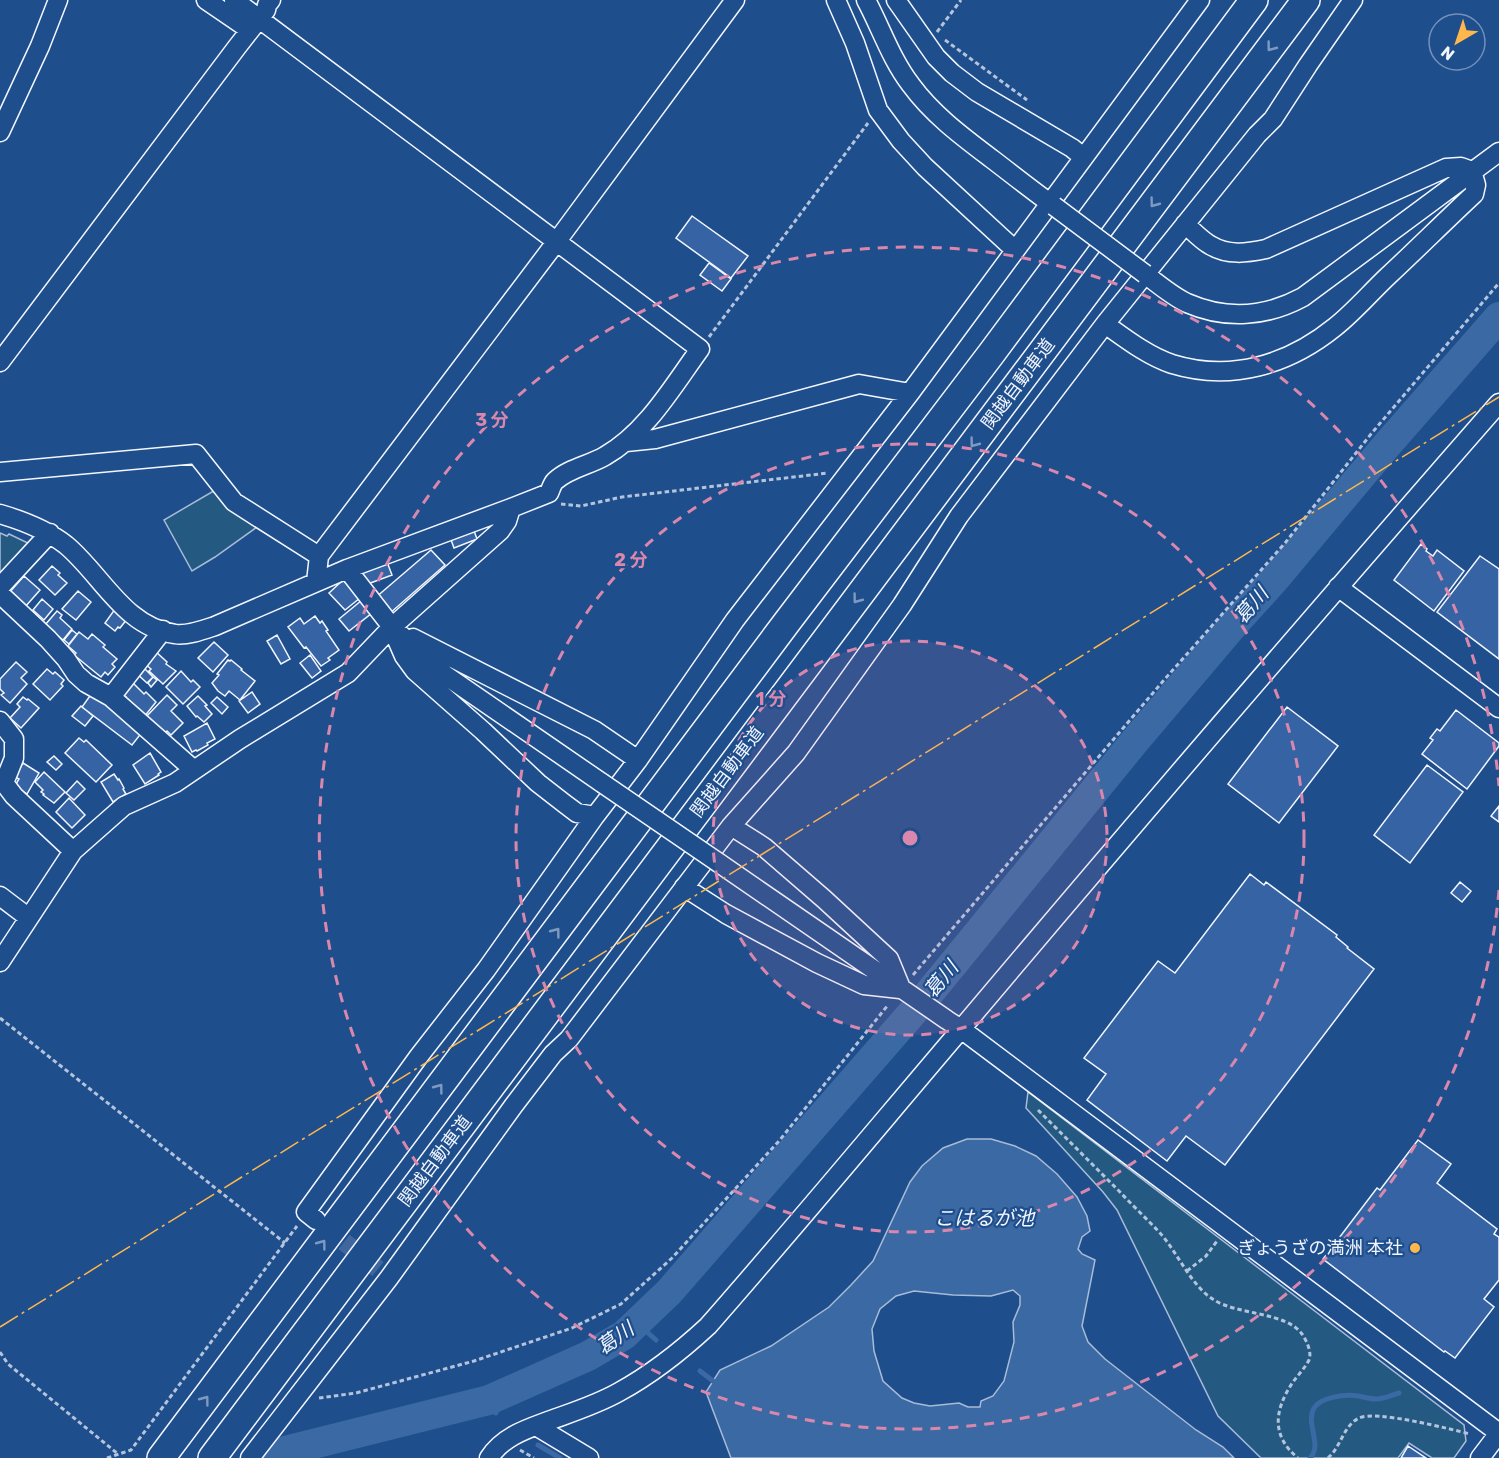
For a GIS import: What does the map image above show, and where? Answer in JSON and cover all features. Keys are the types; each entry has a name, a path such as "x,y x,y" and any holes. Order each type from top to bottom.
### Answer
{"highway":[{"name":"関越自動車道","path":"212,1458 1306,0"},
{"path":"165,1453 1253,2"}],"street":[{"path":"0,132 40,46 58,0"},
{"path":"206,0 262,11"},
{"path":"0,514 50,533 68,547 131,614 148,626 176,634 196,632 347,569 549,493 554,481 604,456 641,429 700,349 557,241 262,11 234,0"},
{"path":"316,582 319,556 557,241 735,0"},
{"path":"836,0 855,44 878,110 901,141 926,167 1015,250"},
{"path":"866,0 899,68 910,85 964,138 1185,302 1218,313 1248,315 1289,305 1303,297 1499,152"},
{"path":"896,0 931,39 936,57 952,73 977,92 1072,148 1083,157"},
{"path":"311,1216 419,1056 486,970 735,621 1052,204 1083,157 1200,0"},
{"path":"250,1458 300,1394 384,1273 553,1054 569,1039 731,826 796,753 902,605 959,516 1105,324 1257,135 1273,119 1353,0"},
{"path":"0,362 262,11"},
{"path":"1185,224 1211,246 1231,252 1245,253 1266,249 1446,168 1461,167 1472,171"},
{"path":"1105,324 1144,351 1170,363 1189,368 1230,372 1268,365 1299,352 1335,327 1474,194 1476,185 1472,171"},
{"path":"626,442 655,439 859,384 910,393"},
{"path":"489,1458 493,1451 515,1434 617,1393 651,1373 683,1349 708,1326 866,1142 954,1025 1499,404"},
{"path":"0,472 195,454 234,502 319,556"},
{"path":"0,962 73,851 124,806 176,783 240,739 348,673 392,627 500,531 507,521 511,508"},
{"path":"0,587 50,533"},
{"path":"347,569 392,627 445,675 954,1025 1499,1433 1483,1453"},
{"path":"1338,586 1499,708"},
{"path":"0,594 48,639 86,684 111,697 194,770"},
{"path":"392,627 594,730 638,760"},
{"path":"392,627 404,656 415,671 538,783 577,813 595,816"},
{"path":"111,697 163,630"},
{"path":"0,721 14,739 14,758 4,783 14,796 73,851"},
{"path":"731,826 764,847 889,959 903,990"},
{"path":"684,887 726,914 854,981 864,985 903,990"},
{"path":"0,896 29,918"},
{"path":"536,1426 590,1458"}],"path":[{"path":"961,0 931,39 1028,101"},
{"path":"700,349 878,110"},
{"path":"300,1394 312,1399 356,1393 474,1361 572,1328 621,1304 672,1258 779,1141 1156,688 1285,543 1379,424 1499,283"},
{"path":"549,493 562,505 581,506 622,496 850,471"},
{"path":"0,1018 285,1243"},
{"path":"1049,1095 1038,1110 1162,1234 1203,1292 1227,1306 1277,1319 1296,1328 1303,1335 1309,1347 1310,1359 1285,1395 1277,1426 1283,1443 1298,1458"},
{"path":"107,1458 131,1450 285,1243 311,1216"},
{"path":"1187,1271 1206,1256"},
{"path":"0,1352 8,1364 118,1454"},
{"path":"1328,1458 1334,1453 1350,1425 1360,1417 1404,1420 1469,1433 1472,1434 1483,1453"}],"shaded area":[{"path":"217,489 257,527 192,571 164,520"},
{"path":"0,533 7,536 9,534 32,545 0,579"},
{"path":"1028,1092 1464,1425 1466,1441 1454,1458 1432,1458 1409,1443 1398,1458 1261,1458 1218,1416 1117,1210 1026,1108"}],"water":[{"name":"こはるが池","path":"967,1139 991,1139 1015,1146 1036,1156 1057,1174 1077,1197 1087,1216 1090,1231 1082,1237 1078,1249 1082,1254 1095,1260 1082,1326 1088,1342 1105,1359 1196,1430 1223,1447 1234,1458 731,1458 706,1392 720,1370 771,1346 829,1307 873,1261 910,1182 922,1166 943,1148","holes":["1013,1290 1020,1296 1020,1305 1013,1322 1014,1342 1004,1381 993,1396 981,1401 980,1407 968,1407 959,1403 930,1406 914,1403 902,1398 883,1381 874,1351 872,1329 880,1309 896,1296 914,1291 991,1296"]}],"building":[{"path":"692,216 748,256 731,278 676,238"},
{"path":"709,263 731,279 722,291 700,275"},
{"path":"473,528 477,539 454,548 450,537"},
{"path":"1421,544 1433,556 1437,550 1464,571 1434,611 1394,580"},
{"path":"431,550 445,565 389,614 375,598"},
{"path":"1480,556 1499,569 1499,659 1437,612"},
{"path":"387,562 392,575 365,585 360,572"},
{"path":"52,566 67,583 55,595 39,580"},
{"path":"24,576 40,590 25,607 8,594"},
{"path":"343,580 360,598 345,610 329,593"},
{"path":"78,591 91,602 76,620 62,609"},
{"path":"42,599 53,609 44,620 33,610"},
{"path":"362,600 372,613 349,631 339,619"},
{"path":"115,609 127,619 115,631 105,623"},
{"path":"57,611 62,615 60,618 72,629 63,640 45,625"},
{"path":"315,616 320,623 322,621 339,650 321,666 288,627 300,618 304,624"},
{"path":"72,630 77,634 69,644 64,640"},
{"path":"79,632 88,639 92,634 117,659 112,664 115,667 108,675 105,672 101,677 74,655 76,653 68,646"},
{"path":"277,635 290,659 281,664 267,641"},
{"path":"214,642 228,655 213,672 198,658"},
{"path":"155,651 167,662 166,664 176,671 163,684 145,664"},
{"path":"310,655 321,671 312,678 300,663"},
{"path":"228,660 231,660 255,681 240,700 229,691 225,696 212,683"},
{"path":"16,662 27,672 21,678 27,684 10,703 1,695 4,693 0,689 0,679"},
{"path":"142,666 153,677 147,683 135,672"},
{"path":"47,669 53,674 55,672 64,680 61,684 63,686 50,700 33,684"},
{"path":"181,671 191,682 193,680 200,687 183,704 166,687"},
{"path":"153,677 157,680 151,687 148,683"},
{"path":"132,682 156,702 144,717 123,694"},
{"path":"252,692 260,704 248,713 239,701"},
{"path":"92,693 143,731 132,745 82,707"},
{"path":"167,695 177,705 171,711 183,723 171,735 145,718"},
{"path":"198,696 212,714 204,722 196,717 187,706"},
{"path":"23,697 39,708 21,728 10,718 20,707 17,704"},
{"path":"217,697 228,707 222,714 211,703"},
{"path":"81,706 93,716 85,726 72,716"},
{"path":"1287,707 1338,746 1279,823 1228,784"},
{"path":"1456,710 1499,743 1467,789 1422,754 1433,740 1430,738 1437,729 1440,731"},
{"path":"207,723 215,739 192,752 184,736"},
{"path":"79,738 84,742 86,740 112,765 96,782 65,753"},
{"path":"150,753 161,772 145,784 133,765"},
{"path":"54,756 62,764 56,770 47,762"},
{"path":"23,763 39,773 27,794 14,787 19,779 15,777"},
{"path":"1427,765 1463,792 1410,863 1374,835"},
{"path":"44,772 65,792 54,803 43,795 41,792 43,790 35,782"},
{"path":"114,774 126,794 113,802 101,782"},
{"path":"77,781 85,789 74,800 66,793"},
{"path":"69,798 85,815 72,828 56,812"},
{"path":"1499,806 1499,822 1491,816"},
{"path":"1250,874 1264,885 1266,882 1337,935 1336,937 1347,948 1374,969 1225,1165 1186,1136 1167,1161 1087,1100 1106,1074 1084,1058 1158,961 1175,973"},
{"path":"1460,882 1471,891 1462,902 1451,893"},
{"name":"ぎょうざの満洲 本社","path":"1418,1140 1451,1164 1437,1183 1497,1229 1494,1234 1499,1237 1499,1280 1484,1299 1494,1307 1455,1358 1444,1352 1323,1259 1377,1188 1380,1190"},
{"path":"1408,1446 1426,1458 1401,1458"}],"waterway":[{"name":"葛川","path":"257,1458 489,1400 588,1356 624,1335 669,1292 926,997 1134,742 1499,317"},
{"path":"637,1323 656,1340"},
{"path":"700,1371 713,1381"},
{"path":"1310,1458 1315,1447 1311,1420 1317,1404 1340,1396 1353,1395 1376,1399 1399,1393"},
{"path":"489,1400 496,1413"},
{"path":"538,1445 560,1458"}],"tunnel":[{"path":"323,1225 378,1269"}],"power":[{"path":"0,1327 1499,397"}],"place":[{"name":"ぎょうざの満洲 本社","path":"1415,1248"}]}
